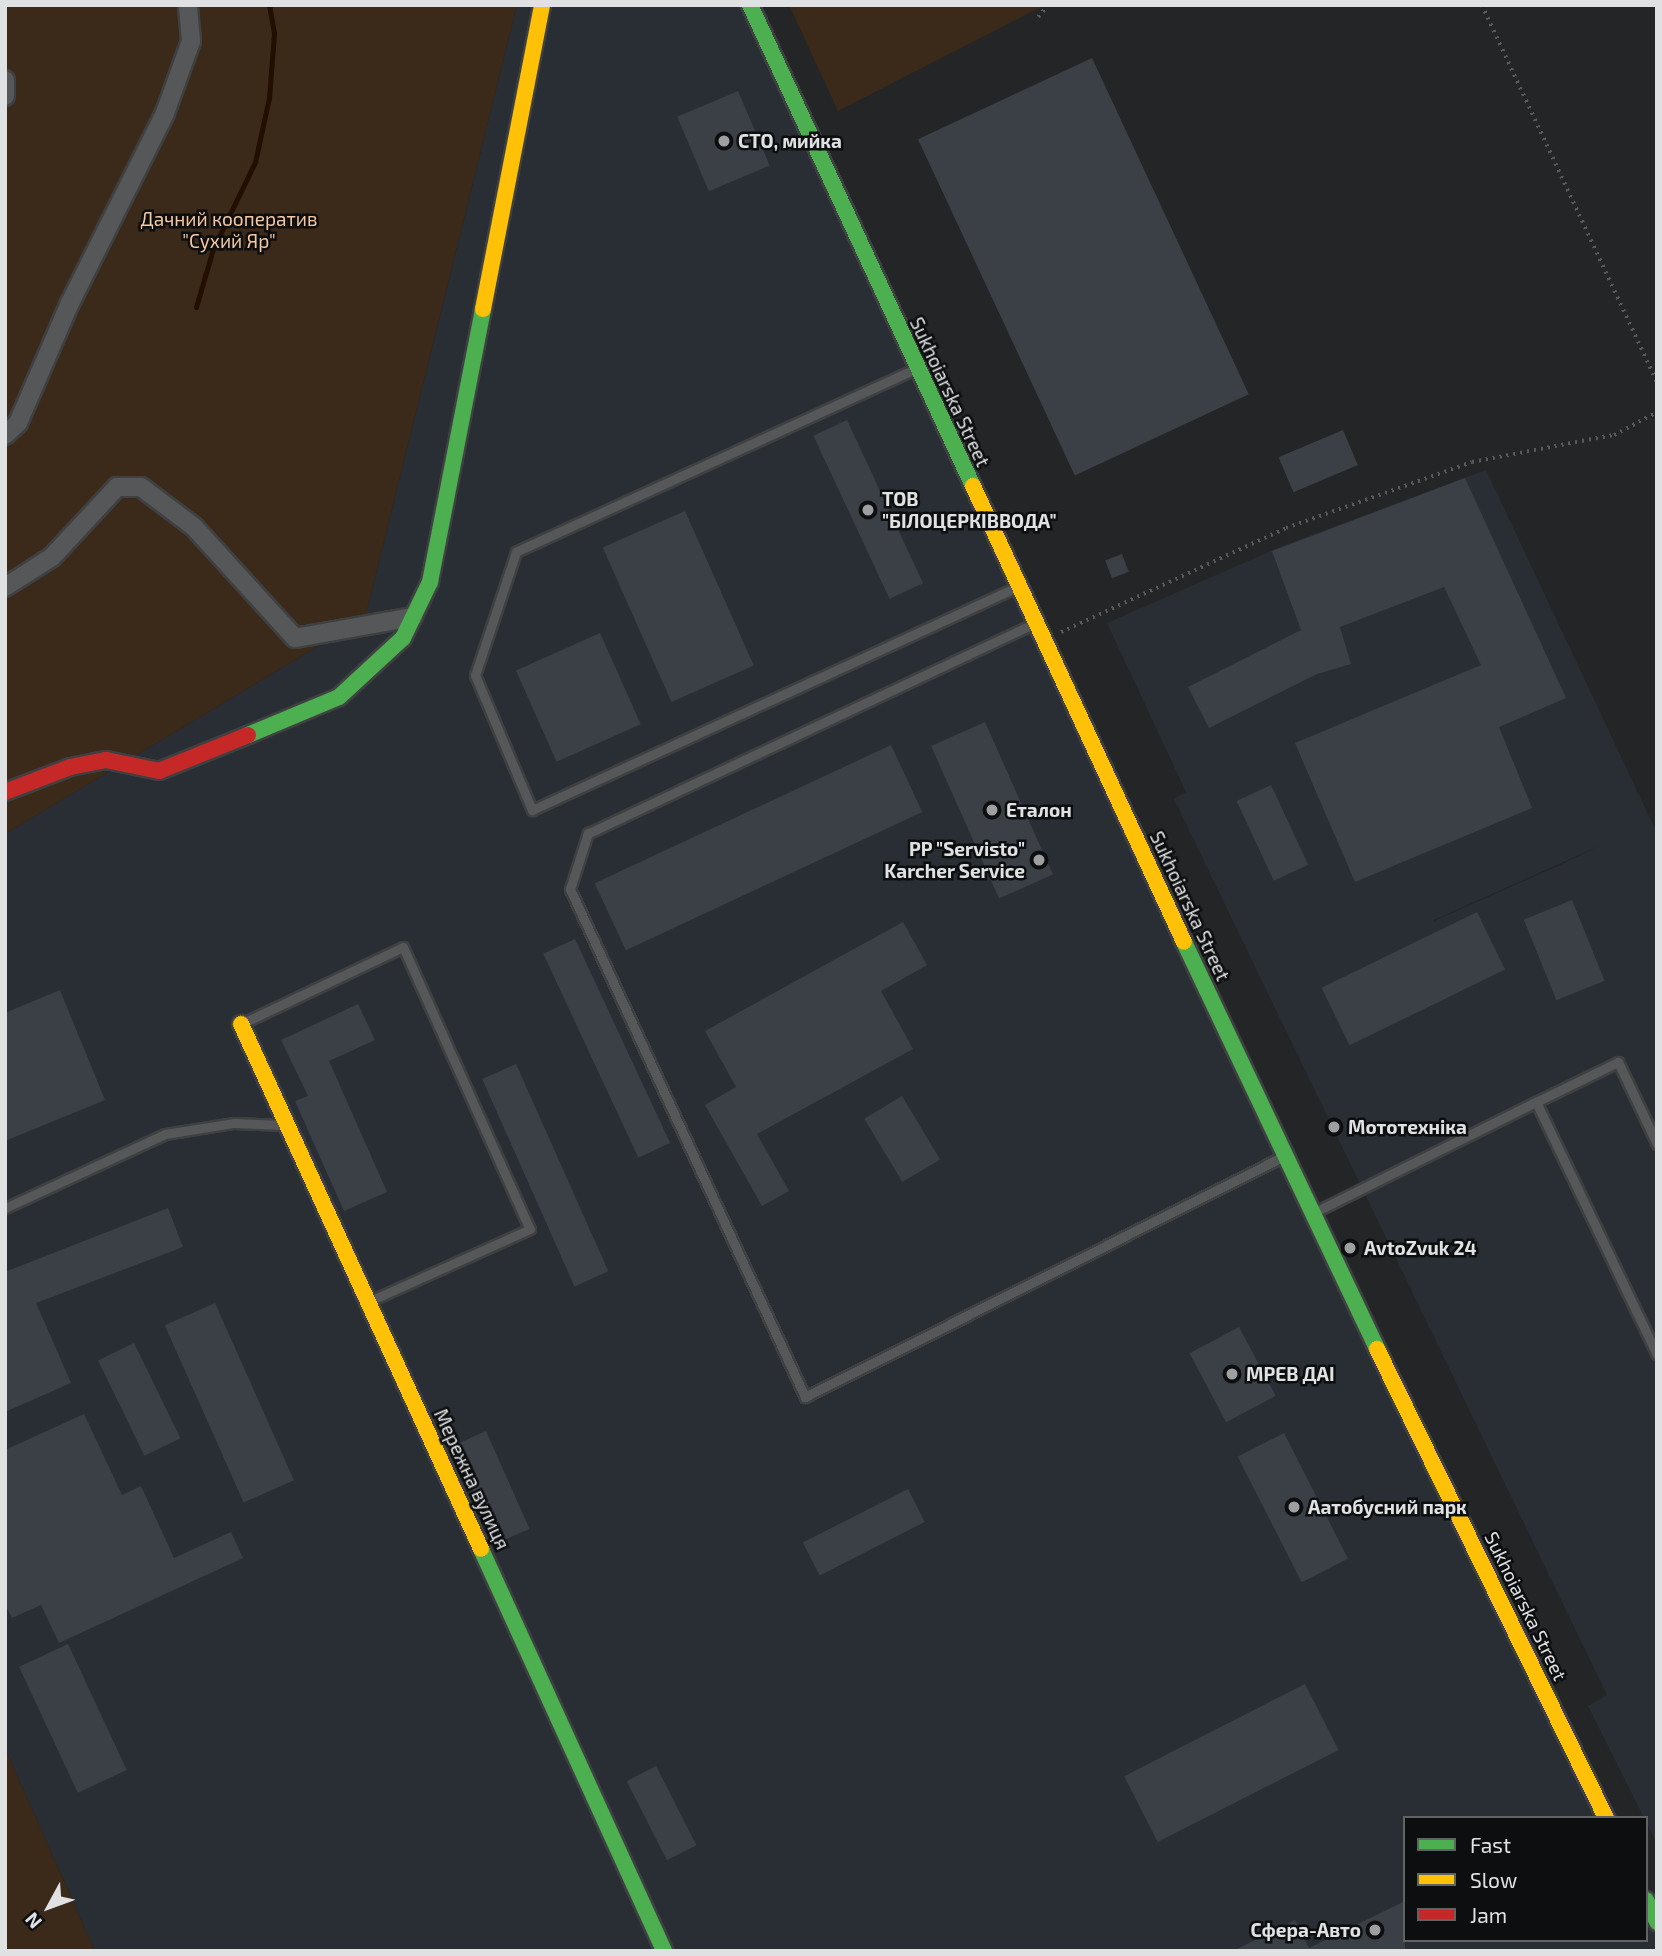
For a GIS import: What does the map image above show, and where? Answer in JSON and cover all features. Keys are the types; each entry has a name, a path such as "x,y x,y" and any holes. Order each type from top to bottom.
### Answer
{"street":[{"path":"5,435 18,423 70,303 165,113 191,41 188,5"},
{"path":"5,792 70,768 106,760 159,771 339,697 403,638 430,582 542,5"},
{"name":"Sukhoiarska Street","path":"750,5 915,369 1283,1156 1605,1816"},
{"path":"5,80 5,96"},
{"path":"5,587 52,557 117,487 141,487 194,527 295,638 413,617"},
{"name":"Мережна вулиця","path":"241,1024 664,1951"},
{"path":"1648,1904 1657,1922"}],"lane":[{"path":"915,369 516,552 475,675 532,810 1018,586"},
{"path":"1035,623 588,833 570,889 805,1397 1283,1156"},
{"path":"241,1024 403,947 530,1229 368,1302"},
{"path":"1312,1214 1618,1062 1657,1144"},
{"path":"1536,1102 1657,1353"},
{"path":"5,1208 165,1134 234,1123 287,1125"}],"path":[{"path":"1038,17 1048,5"},
{"path":"1482,5 1657,382"},
{"path":"1654,5 1657,11"},
{"path":"1044,640 1286,528 1472,462 1614,435 1657,412"}],"shaded area":[{"path":"517,5 750,5 1604,1816 1403,1816 1403,1942 1648,1942 1648,1909 1657,1927 1657,1951 95,1951 5,1748 5,834 365,618"},
{"path":"1486,470 1657,833 1657,1844 1648,1826 1648,1816 1643,1816 1588,1706 1607,1695 1174,799 1186,792 1107,623 1282,546","holes":["1599,846 1560,865 1434,920"]}],"green space":[{"name":"Дачний кооператив \"Сухий Яр\"","path":"5,5 517,5 365,618 5,834"},
{"path":"789,5 1045,5 838,111"},
{"path":"5,1748 95,1951 5,1951"}],"building":[{"path":"1092,58 1249,394 1075,475 918,139"},
{"name":"СТО, мийка","path":"738,91 770,166 709,191 677,117"},
{"name":"ТОВ \"БІЛОЦЕРКІВВОДА\"","path":"847,420 923,583 890,599 813,436"},
{"path":"1343,430 1358,465 1293,492 1279,457"},
{"path":"1465,478 1566,698 1499,727 1532,808 1355,882 1295,743 1481,665 1444,587 1340,627 1351,664 1317,674 1209,728 1188,687 1301,630 1272,551"},
{"path":"685,511 754,665 672,702 603,548"},
{"path":"1122,554 1129,572 1112,578 1105,560"},
{"path":"600,633 641,724 557,762 516,670"},
{"name":"Еталон","path":"985,722 1053,875 999,899 931,746"},
{"path":"891,745 922,812 626,950 595,883"},
{"path":"1271,785 1308,865 1274,881 1237,801"},
{"path":"1572,900 1605,981 1556,1000 1524,919"},
{"path":"1477,912 1505,970 1350,1045 1322,988"},
{"path":"903,922 927,965 881,991 913,1049 757,1134 789,1191 762,1206 705,1105 736,1087 705,1031"},
{"path":"575,939 670,1143 638,1158 543,954"},
{"path":"60,990 105,1100 5,1141 5,1013"},
{"path":"358,1004 375,1040 329,1061 387,1192 344,1211 295,1101 308,1096 281,1040"},
{"path":"516,1064 608,1271 575,1286 482,1079"},
{"path":"902,1096 940,1159 902,1182 864,1119"},
{"path":"168,1208 183,1247 36,1303 71,1383 5,1412 5,1272"},
{"path":"215,1303 294,1480 244,1503 165,1325"},
{"name":"МРЕВ ДАІ","path":"1239,1327 1276,1396 1226,1422 1190,1353"},
{"path":"134,1343 180,1438 145,1456 98,1361"},
{"path":"84,1414 122,1495 141,1486 174,1558 231,1532 243,1558 59,1643 41,1605 12,1618 5,1604 5,1450"},
{"path":"486,1431 530,1529 497,1543 453,1446"},
{"name":"Аатобусний парк","path":"1284,1433 1348,1559 1302,1582 1238,1457"},
{"path":"908,1489 925,1522 820,1576 803,1543"},
{"path":"68,1644 127,1770 78,1793 19,1667"},
{"path":"1305,1684 1339,1750 1158,1842 1124,1776"},
{"path":"656,1766 696,1845 667,1860 627,1781"},
{"name":"Сфера-Авто","path":"1403,1902 1405,1951 1233,1951 1295,1920 1309,1948"}],"waterway":[{"path":"196,307 213,249 255,162 269,98 274,33 269,5"}],"traffic: fast":[{"path":"750,5 973,486"},
{"path":"248,735 339,697 403,638 430,582 483,309"},
{"path":"1184,942 1377,1349"},
{"path":"481,1549 664,1951"},
{"path":"1648,1904 1657,1922"}],"traffic: slow":[{"path":"483,309 542,5"},
{"path":"973,486 1184,942"},
{"path":"241,1024 481,1549"},
{"path":"1377,1349 1605,1816"}],"traffic: jam":[{"path":"5,792 70,767 106,760 159,771 248,735"}],"place":[{"name":"СТО, мийка","path":"724,141"},
{"name":"ТОВ \"БІЛОЦЕРКІВВОДА\"","path":"868,510"},
{"name":"Еталон","path":"992,810"},
{"name":"PP \"Servisto\" Karcher Service","path":"1039,860"},
{"name":"Мототехніка","path":"1334,1127"},
{"name":"AvtoZvuk 24","path":"1350,1248"},
{"name":"МРЕВ ДАІ","path":"1232,1374"},
{"name":"Аатобусний парк","path":"1294,1507"},
{"name":"Сфера-Авто","path":"1375,1930"}]}
